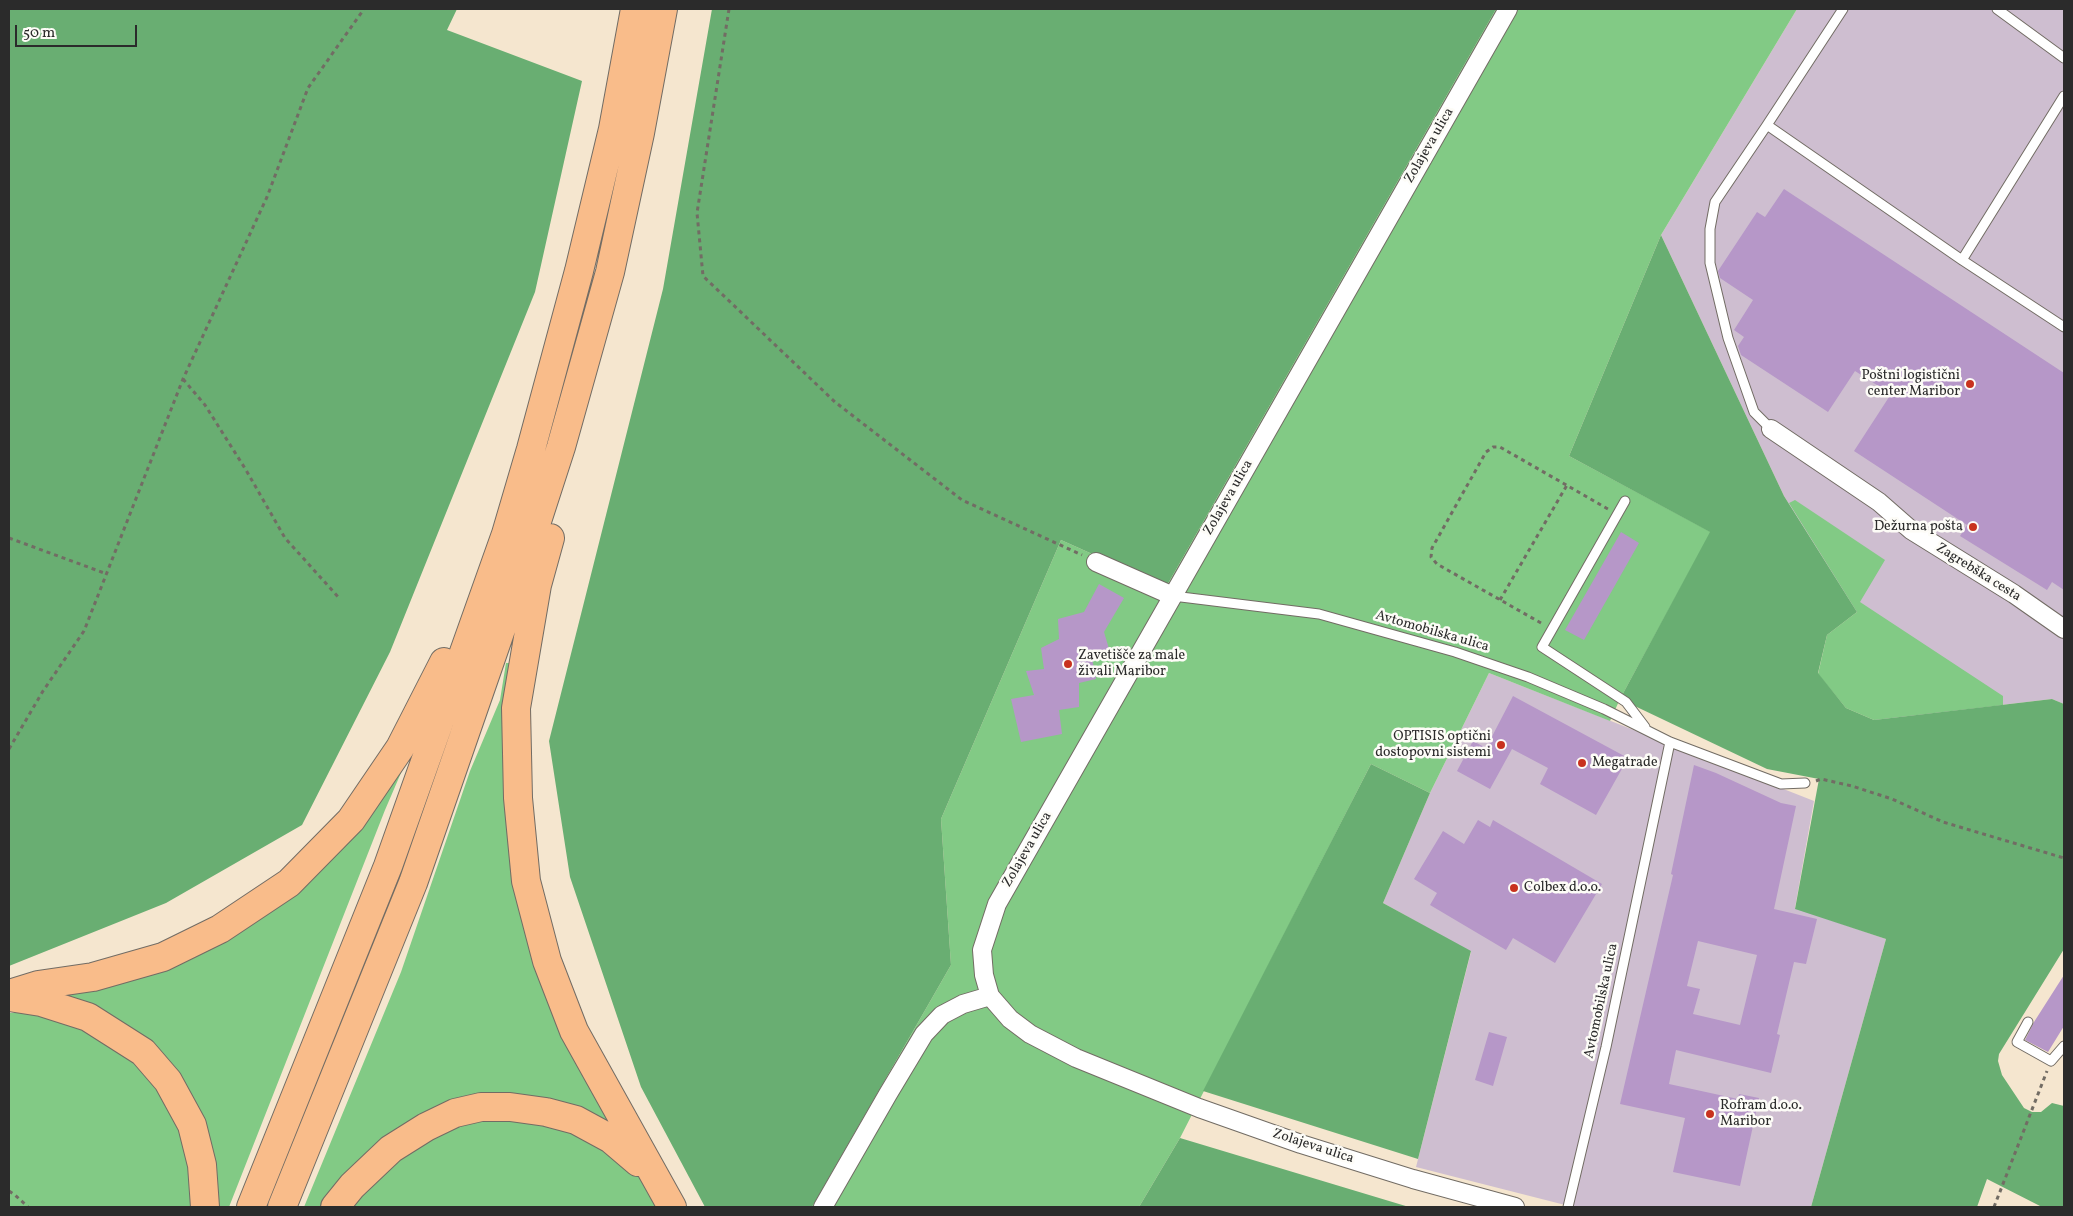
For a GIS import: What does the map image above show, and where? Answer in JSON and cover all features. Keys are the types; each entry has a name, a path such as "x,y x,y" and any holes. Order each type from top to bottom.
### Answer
{"highway":[{"path":"251,1207 388,866 483,601 531,449 579,271 613,129 635,9"},
{"path":"282,1207 413,883 516,586 561,447 610,272 640,133 663,9"},
{"path":"561,447 566,478 537,585 516,708 518,798 526,880 547,961 574,1031 672,1207"},
{"path":"9,995 38,985 93,977 163,957 220,929 289,883 351,820 400,748 433,688 462,623 483,601"},
{"path":"9,995 42,1002 88,1018 143,1052 168,1081 192,1125 202,1165 205,1207"},
{"path":"334,1207 352,1186 391,1149 426,1127 455,1113 481,1107 510,1107 546,1112 576,1120 611,1139 636,1160 658,1184"}],"street":[{"name":"Zolajeva ulica","path":"1508,9 997,904 982,950 984,976 990,996 1010,1019 1030,1034 1076,1058 1190,1104 1301,1144 1413,1179 1515,1207"},
{"name":"Zagrebška cesta","path":"1771,429 1879,502 1911,530 2014,594 2064,629"},
{"path":"1096,562 1173,596"},
{"path":"823,1207 924,1034 942,1015 963,1004 990,996"}],"lane":[{"path":"1771,429 1754,412 1728,338 1710,263 1710,229 1715,202 1842,9"},
{"path":"1997,9 2064,58"},
{"path":"1962,260 2064,96"},
{"path":"1767,124 1962,260 2064,327"},
{"path":"1626,500 1542,647 1626,702 1646,730"},
{"name":"Avtomobilska ulica","path":"1173,596 1319,614 1455,652 1528,677 1604,709 1670,742 1780,784 1806,783"},
{"name":"Avtomobilska ulica","path":"1568,1207 1606,1047 1670,742"},
{"path":"2028,1022 2017,1042 2050,1061 2064,1046"}],"path":[{"path":"9,749 43,691 84,631 183,379 266,197 308,88 364,9"},
{"path":"729,9 697,213 703,276 835,402 962,500 1096,562"},
{"path":"183,379 205,405 286,538 340,599"},
{"path":"1552,629 1437,564 1431,557 1432,548 1486,452 1493,447 1500,447 1618,515"},
{"path":"1500,600 1567,485"},
{"path":"9,538 107,574"},
{"path":"1806,783 1821,779 1852,786 1892,799 1943,822 2064,858"},
{"path":"1994,1207 2050,1061"},
{"path":"9,1191 28,1207"}],"shaded area":[{"path":"1797,9 2064,9 2064,704 2052,699 1874,720 1857,612 1784,496 1661,235"},
{"path":"1489,673 1814,801 1795,908 1886,939 1811,1207 1573,1207 1416,1167 1471,952 1383,903 1430,793"}],"green space":[{"path":"9,9 457,9 447,30 582,81 535,292 390,652 302,825 166,903 9,966"},
{"path":"712,9 1496,9 1166,587 1061,540 941,819 951,965 812,1207 705,1207 641,1087 570,877 549,741 663,289"},
{"path":"1496,9 1797,9 1661,235 1569,456 1711,532 1620,699 1610,721 1489,673 1430,793 1371,764 1180,1138 1139,1207 812,1207 951,965 941,819 1061,540 1166,587"},
{"path":"1661,235 1784,496 1857,612 1827,635 1818,673 1846,708 1874,720 2052,699 2064,704 2064,949 1999,1054 1998,1061 2002,1075 2024,1108 2032,1112 2041,1112 2052,1103 2064,1106 2064,1207 2042,1207 1987,1179 1977,1207 1811,1207 1886,939 1795,909 1819,779 1767,769 1620,699 1710,532 1569,456"},
{"path":"1795,500 1885,560 1860,602 2003,696 2003,705 1874,720 1846,708 1818,674 1827,635 1857,612 1789,503"},
{"path":"506,663 514,663 511,829 626,1144 468,1100 326,1207 304,1207 401,972 470,771 500,700"},
{"path":"416,738 385,810 229,1207 211,1207 170,1070 44,994 258,918"},
{"path":"1371,764 1430,793 1383,903 1471,951 1418,1159 1203,1091"},
{"path":"9,1013 40,1013 119,1043 181,1118 189,1153 193,1207 9,1207"},
{"path":"481,1114 574,1125 625,1157 650,1187 659,1207 345,1207 389,1161 436,1132"},
{"path":"1180,1138 1409,1207 1139,1207"}],"building":[{"name":"Poštni logistični center Maribor","path":"1784,189 2064,373 2064,590 2052,582 2047,590 1960,536 1967,525 1854,451 1891,394 1855,371 1828,412 1741,355 1738,346 1744,337 1734,330 1753,300 1720,278 1718,271 1757,212 1765,217"},
{"path":"1621,532 1639,543 1584,640 1565,630"},
{"name":"Zavetišče za male živali Maribor","path":"1099,584 1124,598 1104,632 1110,652 1092,658 1096,679 1079,683 1079,707 1059,710 1062,734 1021,742 1011,699 1034,695 1026,671 1044,669 1041,648 1059,639 1058,619 1084,612"},
{"name":"Megatrade","path":"1513,696 1628,758 1596,815 1540,784 1548,768 1512,749 1490,789 1457,771 1473,741 1486,748"},
{"path":"1694,765 1781,803 1796,806 1774,909 1817,919 1806,964 1794,962 1777,1034 1780,1035 1771,1073 1676,1050 1669,1084 1738,1099 1739,1094 1759,1098 1740,1186 1673,1172 1685,1118 1620,1104 1673,875 1671,874","holes":["1698,941 1757,955 1740,1025 1693,1014 1700,989 1687,986"]},
{"name":"Colbex d.o.o.","path":"1478,820 1490,827 1493,820 1602,884 1555,963 1513,938 1506,950 1430,905 1437,893 1414,879 1443,831 1464,844"},
{"path":"2064,975 2064,1026 2048,1052 2025,1040 2034,1022"},
{"path":"1489,1032 1507,1037 1493,1086 1475,1080"}],"place":[{"name":"Poštni logistični center Maribor","path":"1970,384"},
{"name":"Dežurna pošta","path":"1973,527"},
{"name":"Zavetišče za male živali Maribor","path":"1068,664"},
{"name":"OPTISIS optični dostopovni sistemi","path":"1501,745"},
{"name":"Megatrade","path":"1582,763"},
{"name":"Colbex d.o.o.","path":"1514,888"},
{"name":"Rofram d.o.o. Maribor","path":"1710,1114"}]}
